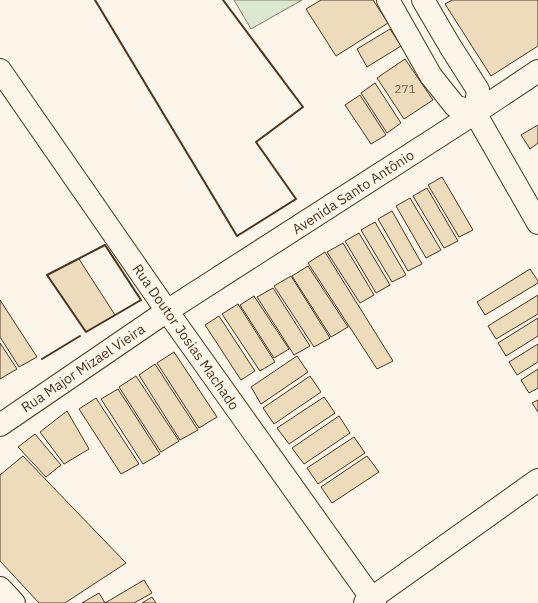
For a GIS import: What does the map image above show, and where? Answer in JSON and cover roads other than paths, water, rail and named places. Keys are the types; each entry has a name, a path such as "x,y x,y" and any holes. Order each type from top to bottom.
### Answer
{"street":[{"path":"388,0 431,76 455,106 475,113"},
{"path":"424,0 450,46 478,90 475,113 538,222"},
{"name":"Rua Doutor Josias Machado","path":"0,70 370,602"},
{"name":"Avenida Santo Antônio","path":"167,311 538,71"},
{"name":"Rua Major Mizael Vieira","path":"0,425 167,311"},
{"path":"370,602 538,480"},
{"path":"0,588 14,603"}]}
